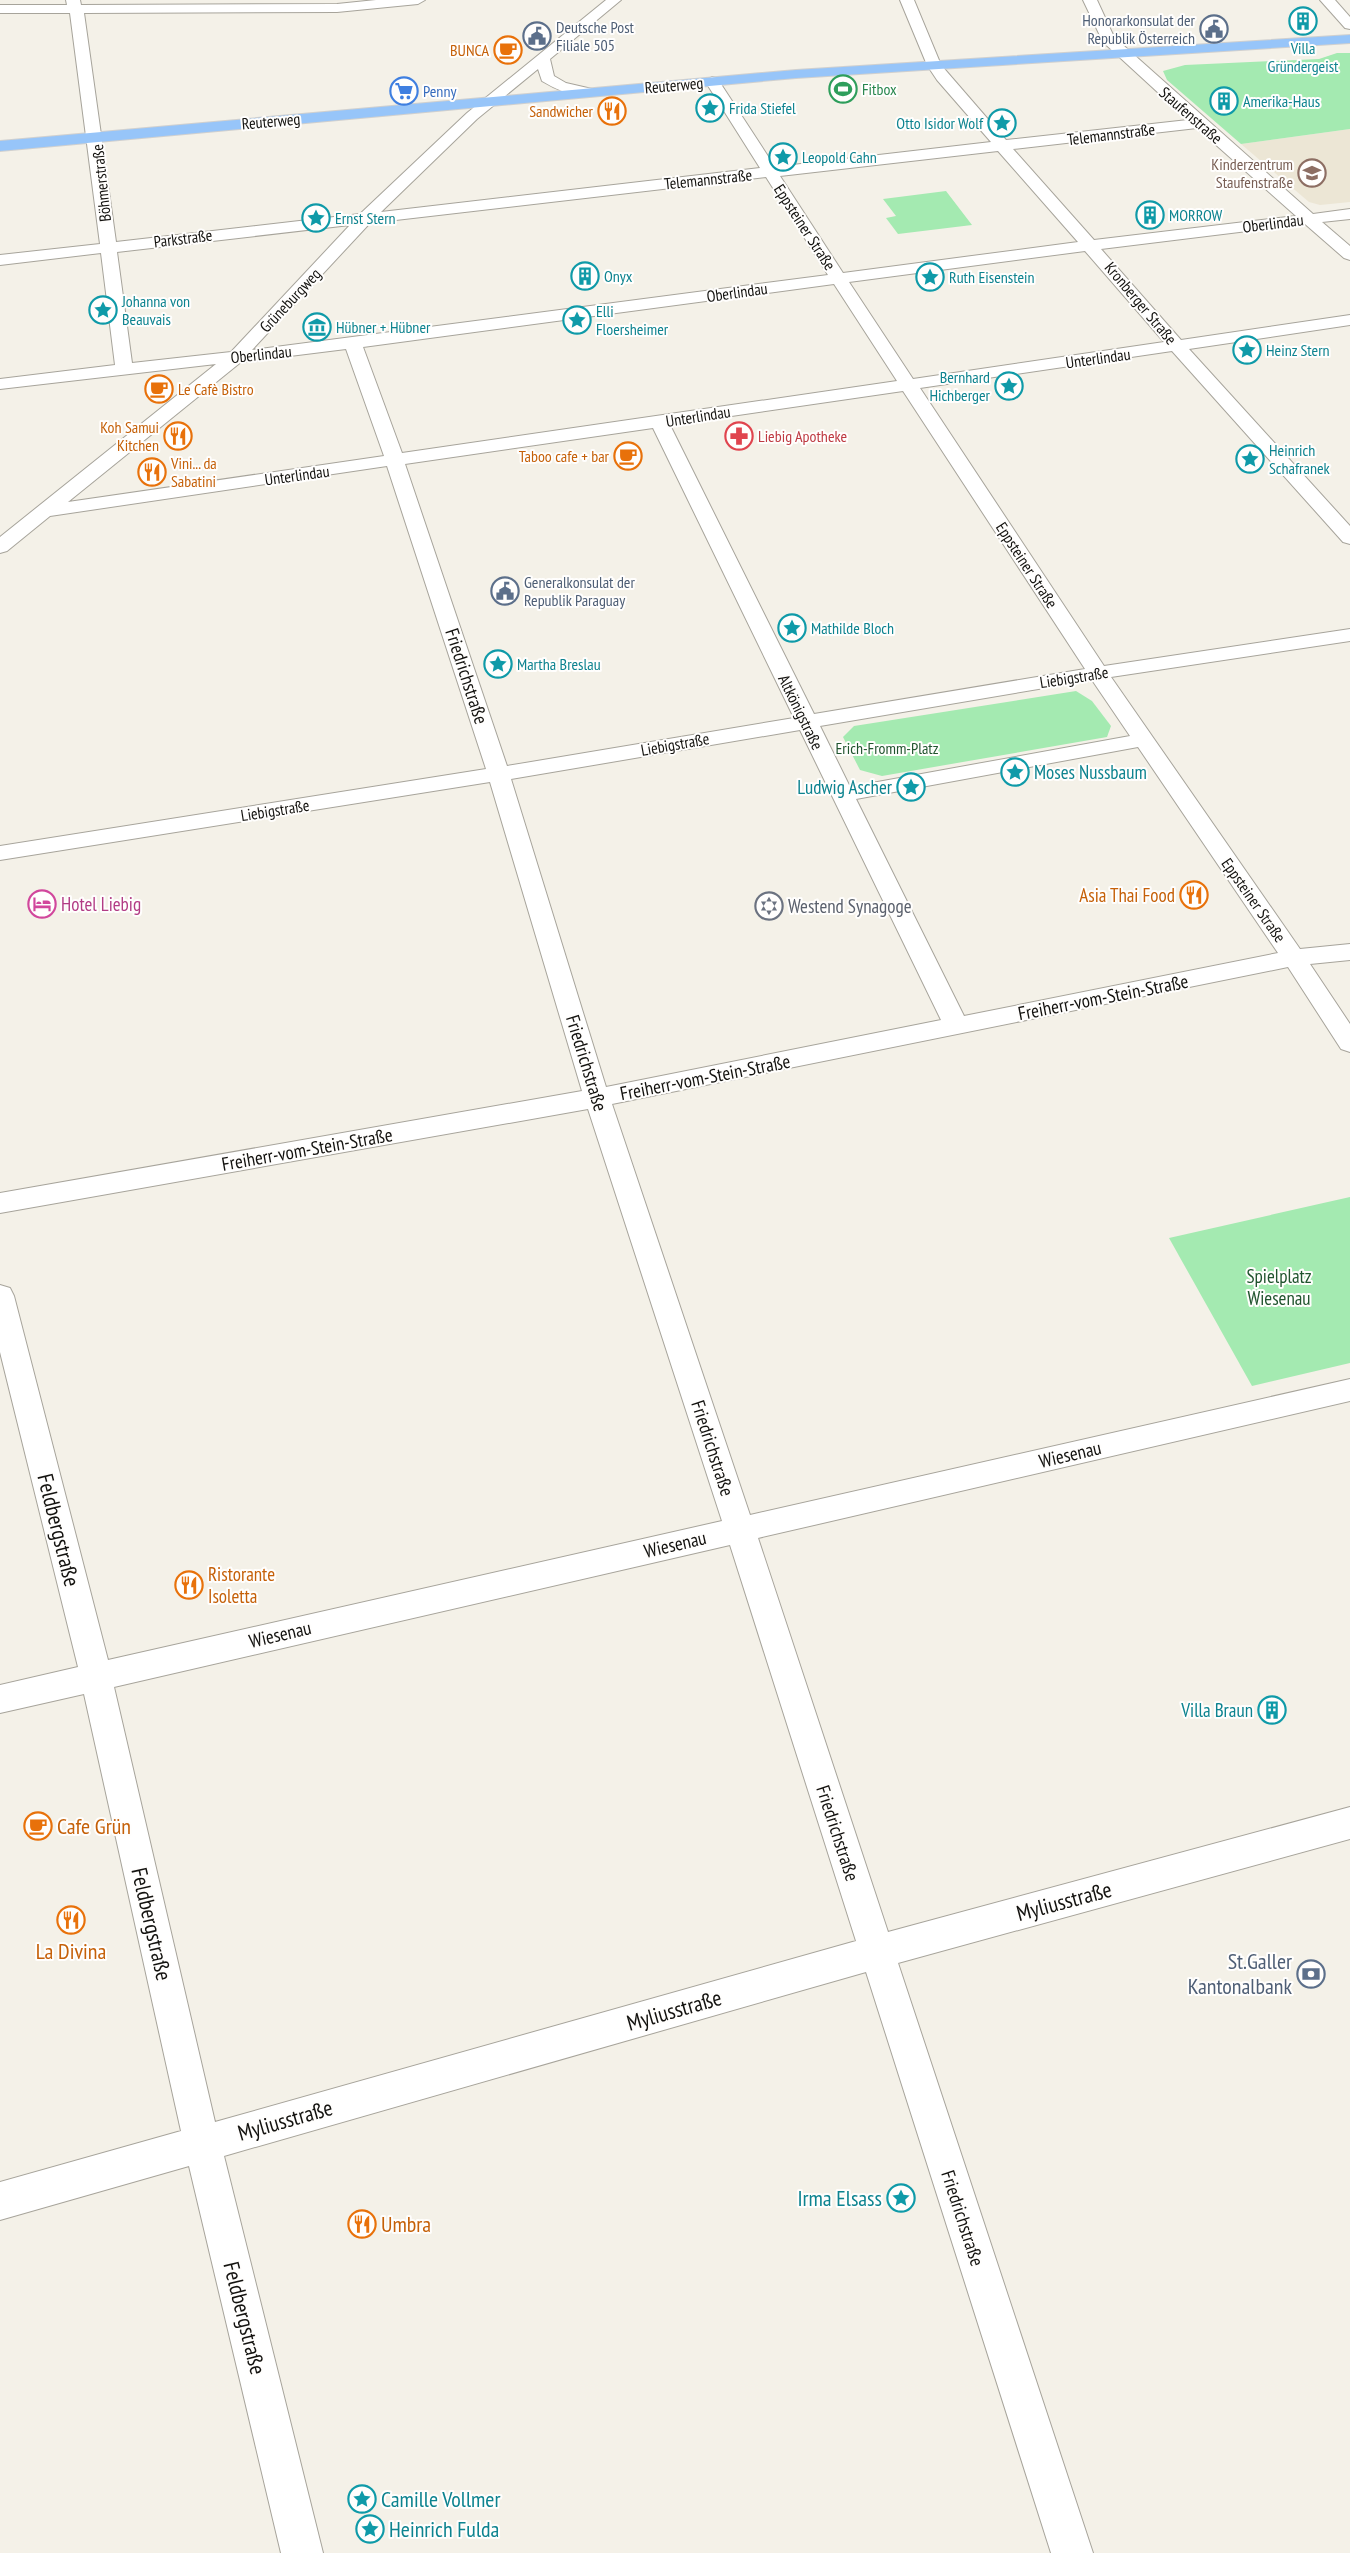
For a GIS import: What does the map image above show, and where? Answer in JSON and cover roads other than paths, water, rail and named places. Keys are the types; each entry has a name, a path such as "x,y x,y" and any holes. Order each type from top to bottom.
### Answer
{"main road":[{"name":"Reuterweg","path":"0,146 712,82 1123,52 1350,39"}],"street":[{"path":"0,9 75,4 337,4 418,0"},
{"name":"Grüneburgweg","path":"0,547 203,386 237,356 366,217 472,116 614,0"},
{"name":"Kronberger Straße","path":"907,0 934,65 942,77 1092,245 1178,346 1350,538"},
{"name":"Staufenstraße","path":"1090,0 1108,39 1199,123 1310,218 1350,255"},
{"path":"1327,0 1350,26"},
{"name":"Böhmerstraße","path":"75,4 96,137 107,247 124,368"},
{"path":"543,58 547,78 561,86 587,92"},
{"name":"Eppsteiner Straße","path":"712,82 838,278 1098,673 1294,958 1350,1043"},
{"name":"Telemannstraße","path":"366,217 1004,147 1199,123"},
{"name":"Oberlindau","path":"0,384 124,368 353,344 838,278 1350,214"},
{"name":"Parkstraße","path":"0,260 366,217"},
{"name":"Unterlindau","path":"45,511 1350,320"},
{"name":"Friedrichstraße","path":"353,344 395,461 499,774 597,1098 740,1529 1072,2553"},
{"name":"Oberlindau","path":"124,368 164,368 181,372 203,386"},
{"name":"Altkönigstraße","path":"659,422 957,1027"},
{"name":"Liebigstraße","path":"0,853 499,774 1098,673 1350,635"},
{"path":"842,795 1143,740"},
{"name":"Freiherr-vom-Stein-Straße","path":"0,1203 597,1098 1294,958 1350,952"},
{"name":"Feldbergstraße","path":"0,1296 96,1676 203,2144 302,2553"},
{"name":"Wiesenau","path":"0,1699 1350,1390"},
{"name":"Myliusstraße","path":"0,2201 877,1952 1350,1823"}],"place":[{"name":"Villa Gründergeist","path":"1303,21"},
{"name":"Honorarkonsulat der Republik Österreich","path":"1214,29"},
{"name":"Deutsche Post Filiale 505","path":"537,36"},
{"name":"BUNCA","path":"508,50"},
{"name":"Fitbox","path":"843,89"},
{"name":"Penny","path":"404,91"},
{"name":"Amerika-Haus","path":"1224,101"},
{"name":"Frida Stiefel","path":"710,108"},
{"name":"Sandwicher","path":"612,111"},
{"name":"Otto Isidor Wolf","path":"1002,123"},
{"name":"Leopold Cahn","path":"783,157"},
{"name":"Kinderzentrum Staufenstraße","path":"1312,173"},
{"name":"MORROW","path":"1150,215"},
{"name":"Ernst Stern","path":"316,218"},
{"name":"Onyx","path":"585,276"},
{"name":"Ruth Eisenstein","path":"930,277"},
{"name":"Johanna von Beauvais","path":"103,310"},
{"name":"Elli Floersheimer","path":"577,320"},
{"name":"Hübner + Hübner","path":"317,327"},
{"name":"Heinz Stern","path":"1247,350"},
{"name":"Bernhard Hichberger","path":"1009,386"},
{"name":"Le Cafè Bistro","path":"159,389"},
{"name":"Koh Samui Kitchen","path":"178,436"},
{"name":"Liebig Apotheke","path":"739,436"},
{"name":"Taboo cafe + bar","path":"628,456"},
{"name":"Heinrich Schafranek","path":"1250,459"},
{"name":"Vini... da Sabatini","path":"152,472"},
{"name":"Generalkonsulat der Republik Paraguay","path":"505,591"},
{"name":"Mathilde Bloch","path":"792,628"},
{"name":"Martha Breslau","path":"498,664"},
{"name":"Moses Nussbaum","path":"1015,772"},
{"name":"Ludwig Ascher","path":"911,787"},
{"name":"Asia Thai Food","path":"1194,895"},
{"name":"Hotel Liebig","path":"42,904"},
{"name":"Westend Synagoge","path":"769,906"},
{"name":"Ristorante Isoletta","path":"189,1585"},
{"name":"Villa Braun","path":"1272,1710"},
{"name":"Cafe Grün","path":"38,1826"},
{"name":"La Divina","path":"71,1920"},
{"name":"St.Galler Kantonalbank","path":"1311,1974"},
{"name":"Irma Elsass","path":"901,2198"},
{"name":"Umbra","path":"362,2224"},
{"name":"Camille Vollmer","path":"362,2499"},
{"name":"Heinrich Fulda","path":"370,2529"}],"park label":[{"name":"Erich-Fromm-Platz","path":"887,748"},
{"name":"Spielplatz Wiesenau","path":"1279,1287"}]}
